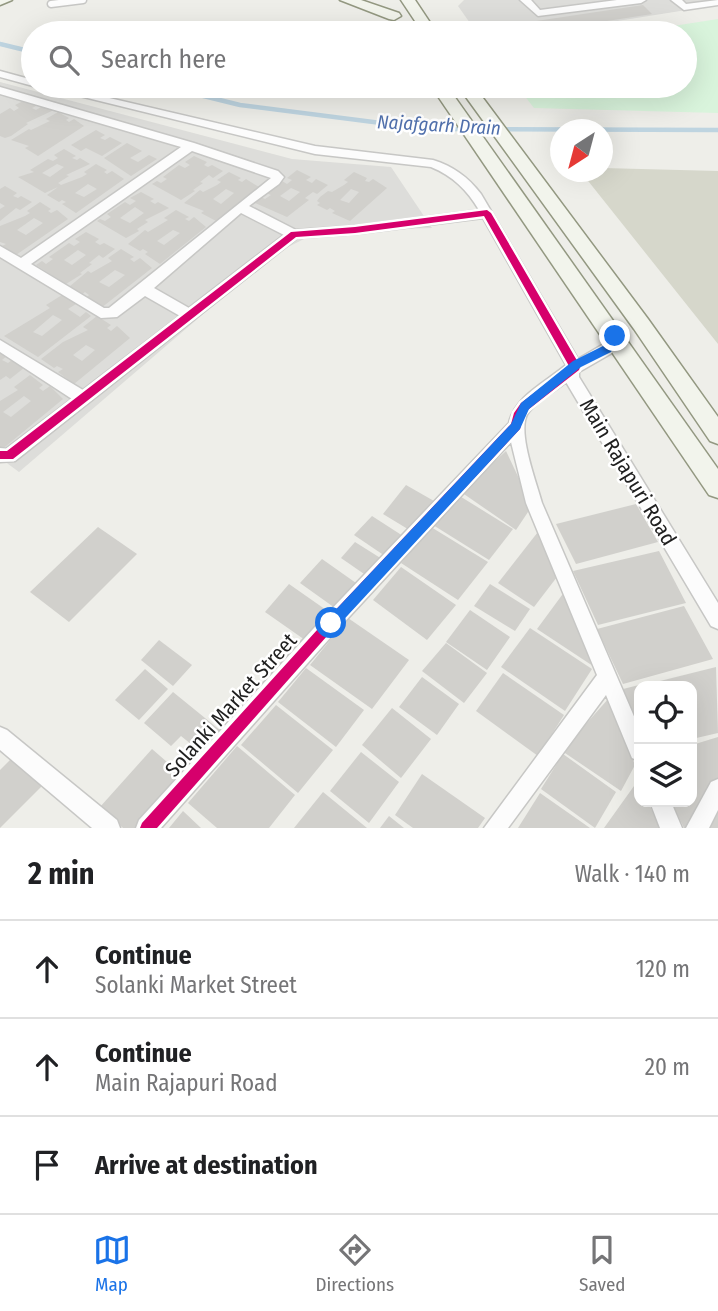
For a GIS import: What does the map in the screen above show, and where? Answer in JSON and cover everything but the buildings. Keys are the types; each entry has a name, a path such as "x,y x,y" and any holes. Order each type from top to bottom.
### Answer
{"main road":[{"path":"347,0 394,16"},
{"path":"383,0 397,21"},
{"path":"408,0 422,21"},
{"path":"447,98 489,154 508,186 615,336 718,488"},
{"path":"474,98 641,324 718,435"}],"street":[{"path":"525,0 538,13 641,0"},
{"path":"676,0 684,7 718,2"},
{"path":"0,74 21,80"},
{"path":"0,90 21,96"},
{"path":"0,251 95,310 112,313 278,177 190,146 27,98"},
{"path":"96,98 315,150 447,168 464,179 487,213 575,367 607,349 615,336"},
{"path":"22,264 190,146"},
{"path":"240,207 294,234 355,230 487,213"},
{"path":"0,455 9,456 294,234"},
{"path":"144,289 190,315"},
{"path":"0,345 83,398"},
{"name":"Solanki Market Street","path":"147,828 331,623 516,426 525,406 575,367"},
{"name":"Main Rajapuri Road","path":"575,367 571,377 718,621"},
{"path":"516,426 523,467 534,503 636,744"},
{"path":"495,828 608,676"},
{"path":"0,737 109,828"},
{"path":"697,828 718,789"},
{"path":"662,807 671,828"}],"lane":[{"path":"51,5 83,0"}],"shaded area":[{"path":"464,0 718,0 718,5 617,21 469,21 458,6"},
{"path":"0,82 21,88 21,98 61,98 292,159 391,167 432,228 320,231 272,255 19,472 0,458"},
{"path":"613,168 718,171 718,344 589,182 613,182"}],"green space":[{"path":"718,19 718,113 534,108 526,98 697,98 697,22"}],"waterway":[{"name":"Najafgarh Drain","path":"0,44 21,49"},
{"name":"Najafgarh Drain","path":"212,98 240,105 428,129 718,130"}],"cycle path":[{"path":"0,455 9,456 294,234 355,230 487,213 575,367 525,406 519,413 516,426 331,623 147,828"}],"route":[{"path":"331,623 516,426 525,406 577,364 607,349 615,336"}]}
